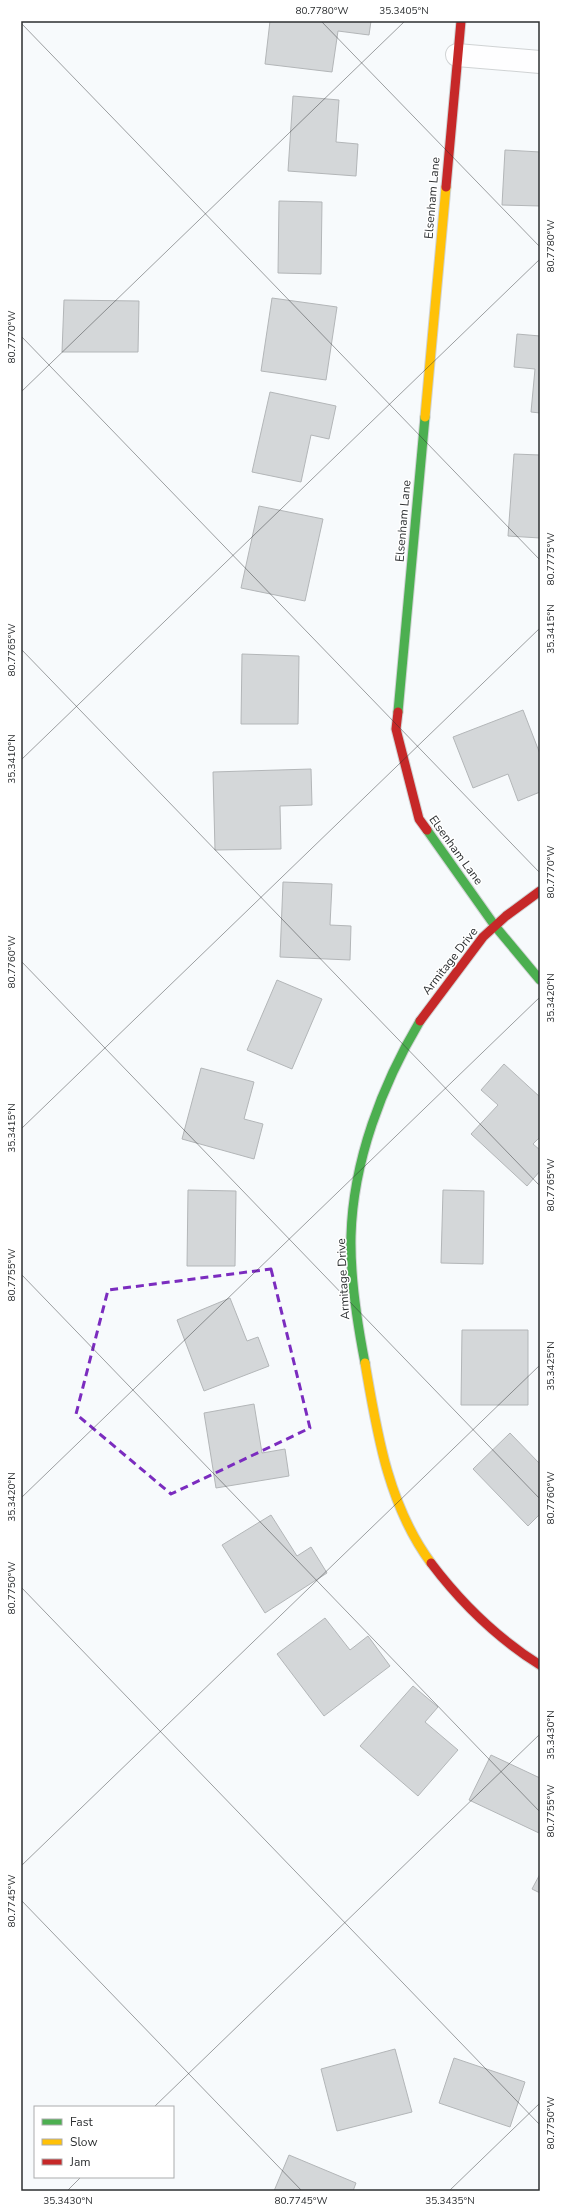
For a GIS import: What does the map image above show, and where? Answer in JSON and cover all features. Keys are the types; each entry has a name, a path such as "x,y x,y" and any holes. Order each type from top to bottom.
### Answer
{"street":[{"name":"Elsenham Lane","path":"461,21 396,729 419,820 495,926 540,980"},
{"path":"457,55 540,62"},
{"name":"Armitage Drive","path":"540,891 486,934 424,1013 408,1042 380,1103 363,1159 358,1185 352,1244 356,1318 379,1443 392,1486 404,1517 417,1541 444,1579 483,1622 540,1665"}],"highlighted area":[{"path":"271,1269 310,1428 171,1494 76,1414 108,1290"}],"building":[{"path":"270,21 371,21 369,35 338,31 332,72 265,64"},
{"path":"293,96 339,100 336,142 358,144 356,176 288,171"},
{"path":"505,150 540,152 540,206 502,205"},
{"path":"279,201 322,202 321,274 278,273"},
{"path":"272,298 337,307 326,380 261,371"},
{"path":"64,300 139,301 138,352 62,352"},
{"path":"517,334 540,336 540,413 531,412 535,369 514,367"},
{"path":"270,392 336,406 329,439 311,435 301,482 252,472"},
{"path":"514,454 540,455 540,538 508,536"},
{"path":"259,506 323,519 305,601 241,588"},
{"path":"242,654 299,656 298,724 241,724"},
{"path":"523,710 540,754 540,792 518,801 508,774 473,788 453,737"},
{"path":"311,769 312,805 280,806 281,849 215,850 213,772"},
{"path":"283,882 332,884 330,925 351,926 350,960 280,957"},
{"path":"277,980 322,999 292,1069 247,1050"},
{"path":"504,1064 540,1097 540,1137 533,1144 540,1150 540,1171 527,1186 471,1134 498,1105 481,1090"},
{"path":"201,1068 254,1082 244,1119 263,1124 254,1159 182,1139"},
{"path":"188,1190 236,1191 235,1266 187,1266"},
{"path":"443,1190 484,1191 483,1264 441,1263"},
{"path":"230,1298 247,1341 258,1337 269,1366 204,1391 177,1320"},
{"path":"462,1330 528,1330 528,1405 461,1405"},
{"path":"254,1404 262,1453 285,1449 289,1476 216,1488 204,1413"},
{"path":"510,1433 540,1464 540,1514 528,1526 473,1469"},
{"path":"271,1515 297,1556 311,1547 327,1573 265,1613 222,1545"},
{"path":"325,1618 350,1650 368,1636 390,1666 324,1716 277,1654"},
{"path":"413,1686 438,1707 425,1722 458,1750 418,1796 360,1746"},
{"path":"491,1755 540,1778 539,1833 469,1800"},
{"path":"540,1874 540,1893 532,1889"},
{"path":"395,2049 412,2112 337,2131 321,2069"},
{"path":"454,2058 525,2082 510,2127 439,2103"},
{"path":"289,2155 356,2183 353,2191 274,2191"}],"traffic: fast":[{"path":"398,712 425,417"},
{"path":"427,830 495,926 540,980"},
{"path":"365,1363 357,1316 351,1252 353,1208 357,1180 372,1124 382,1097 393,1071 420,1021"}],"traffic: slow":[{"path":"425,417 446,187"},
{"path":"365,1363 374,1416 386,1468 394,1493 416,1541 431,1563"}],"traffic: jam":[{"path":"446,187 461,21"},
{"path":"398,712 396,729 419,819 427,830"},
{"path":"420,1021 483,937 506,916 540,891"},
{"path":"431,1563 455,1592 481,1619 524,1655 540,1665"}]}
